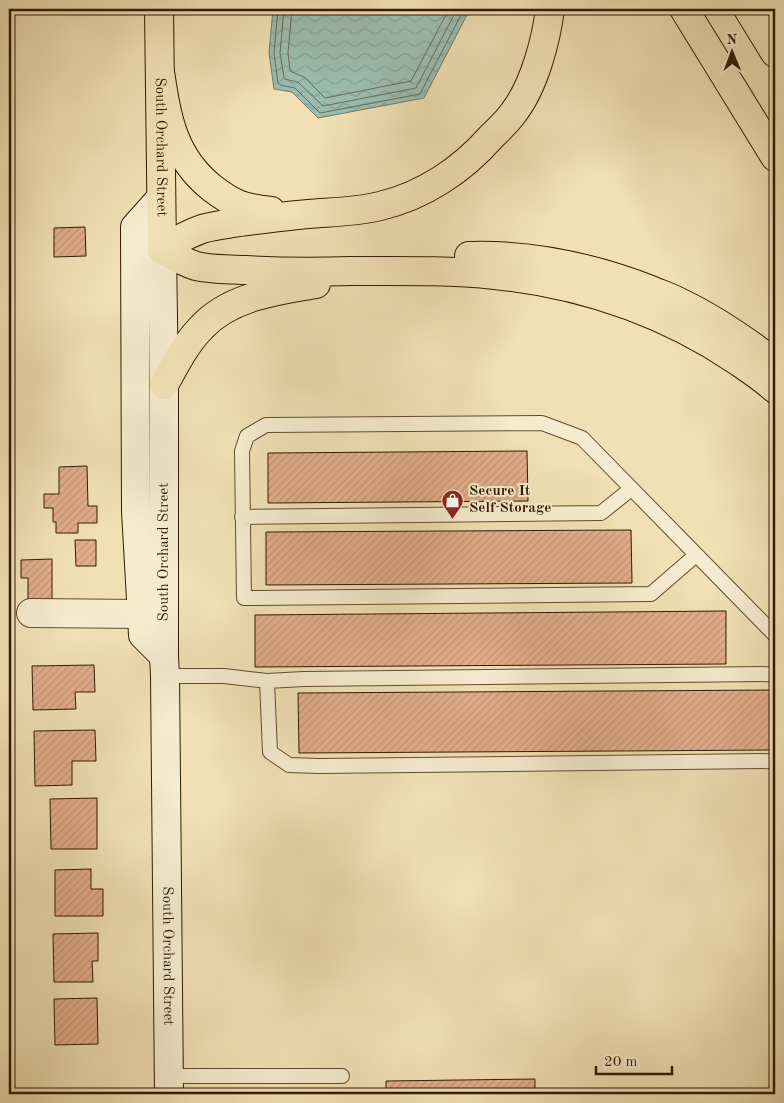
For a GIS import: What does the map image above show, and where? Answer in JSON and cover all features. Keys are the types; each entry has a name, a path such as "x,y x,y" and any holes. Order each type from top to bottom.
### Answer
{"main road":[{"name":"South Orchard Street","path":"159,9 164,384 164,666 169,1085"},
{"path":"550,9 549,21 532,81 514,112 472,158 428,188 406,198 355,211 305,214 204,228 177,240 162,250 180,260 210,268 288,272 436,271 494,274 588,292 638,309 684,329 720,350 775,389"},
{"path":"684,9 775,157"},
{"path":"748,9 775,53"},
{"path":"160,72 165,105 176,142 184,158 201,179 226,199 239,206 251,209 305,214"},
{"path":"161,198 135,227 136,511 143,635 164,666"},
{"path":"164,384 187,346 202,326 218,313 242,301 297,287 396,271 462,256 526,258 564,264 636,285 678,301 711,319 745,340 775,363"},
{"path":"32,613 142,614"}],"lane":[{"path":"696,555 651,594 244,598 242,451 247,436 266,425 542,423 582,438 775,635"},
{"path":"242,517 601,513 631,489"},
{"path":"164,666 267,681 323,678 775,674"},
{"path":"267,681 270,752 289,765 775,761"},
{"path":"169,1085 342,1076"}],"water":[{"path":"273,9 470,9 424,98 318,118 292,92 274,89 269,53"}],"building":[{"path":"85,227 86,256 54,257 54,228"},
{"path":"527,451 528,501 268,503 268,453"},
{"path":"87,466 88,506 97,506 97,523 78,523 78,533 56,533 56,522 53,522 53,508 44,508 44,494 59,494 59,467"},
{"path":"631,530 632,583 266,585 266,532"},
{"path":"75,540 96,540 96,566 76,566"},
{"path":"52,559 52,599 28,599 28,578 21,578 21,560"},
{"path":"726,611 726,664 255,667 255,615"},
{"path":"94,665 95,692 75,692 76,709 33,710 32,666"},
{"path":"775,690 775,750 299,753 298,693"},
{"path":"95,730 96,761 72,761 72,785 35,786 34,731"},
{"path":"97,798 97,849 51,849 50,799"},
{"path":"91,869 91,889 103,889 103,916 55,916 55,870"},
{"path":"98,933 98,961 92,961 93,982 54,982 53,934"},
{"path":"97,998 98,1044 55,1045 54,999"},
{"path":"535,1079 535,1094 386,1094 386,1081"}],"place":[{"name":"Secure It Self Storage","path":"453,519"}]}
